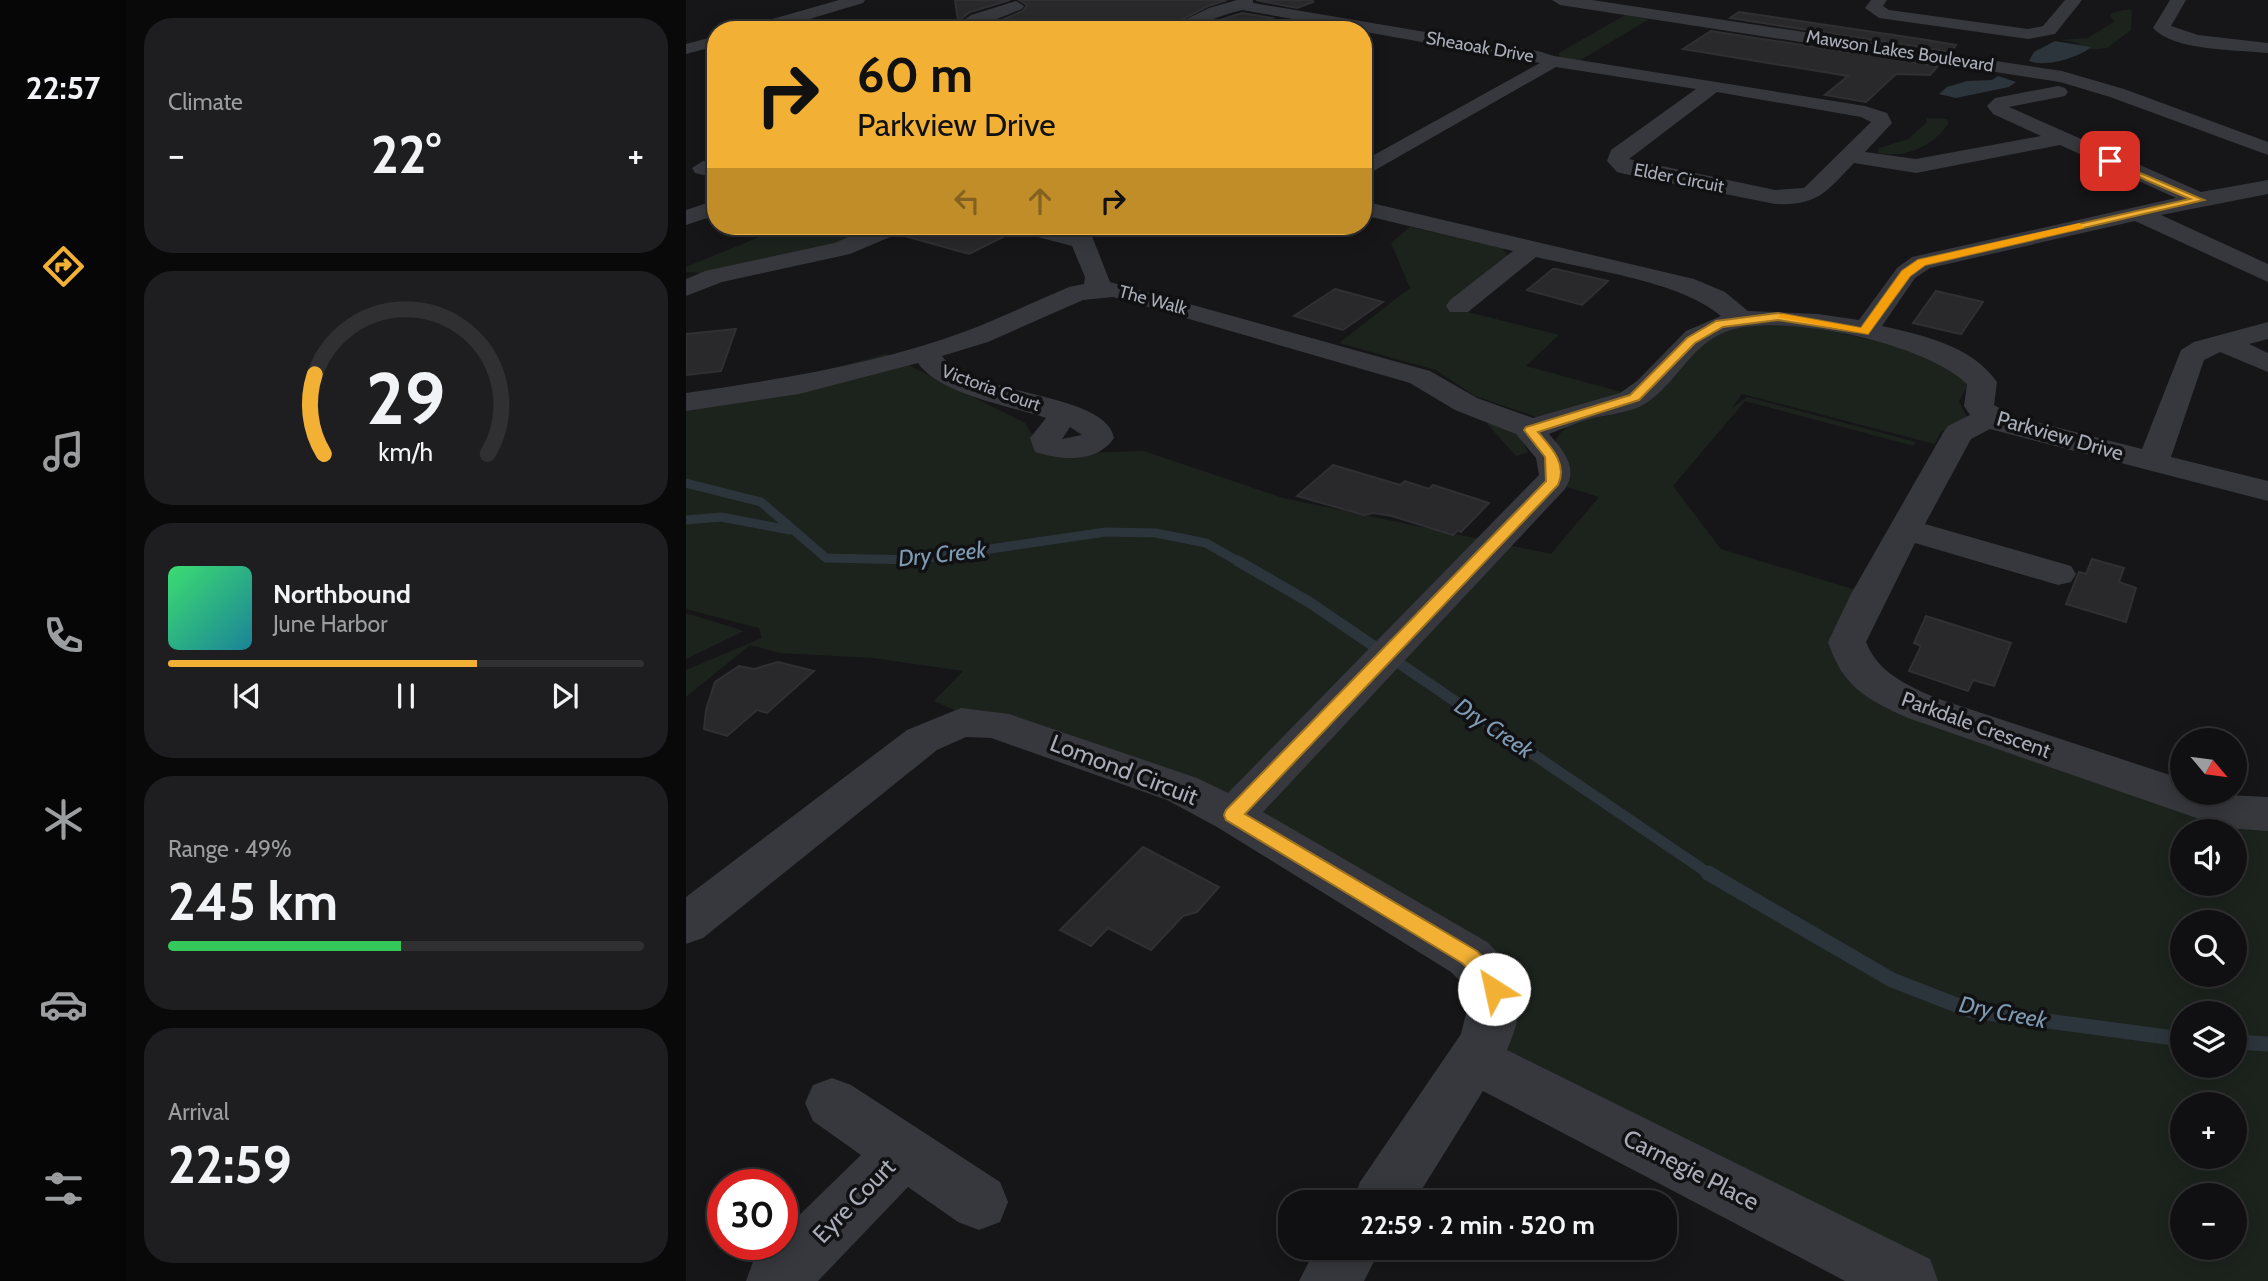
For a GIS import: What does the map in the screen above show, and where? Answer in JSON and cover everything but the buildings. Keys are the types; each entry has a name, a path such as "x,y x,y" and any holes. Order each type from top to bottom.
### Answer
{"street":[{"path":"801,0 834,7"},
{"path":"785,21 858,0"},
{"name":"Mawson Lakes Boulevard","path":"1560,0 2004,67 2060,84 2117,93 2268,149"},
{"path":"1660,15 1685,0"},
{"path":"1872,9 1922,20 2037,33 2049,30 2074,0"},
{"path":"2178,0 2162,28 2166,31 2182,36 2268,48"},
{"path":"1192,21 1244,3"},
{"name":"Sheaoak Drive","path":"1244,3 1336,21"},
{"path":"974,21 1016,6"},
{"name":"Sheaoak Drive","path":"1372,28 1538,56 1550,61 1547,67 1372,165"},
{"path":"1372,47 1402,34"},
{"path":"686,49 707,43"},
{"name":"Elder Circuit","path":"1550,61 1713,86 1880,117 1882,123 1812,192 1793,199 1625,167 1618,161 1619,155 1713,86"},
{"path":"2060,84 2002,102 1997,106 2000,110 2060,139 2199,200"},
{"name":"Mawson Lakes Boulevard","path":"2231,137 2268,156"},
{"path":"1849,156 1916,166 2060,139"},
{"path":"1864,332 1906,273 1921,262 2261,186"},
{"path":"1372,210 1697,289 1716,298 1741,319"},
{"path":"686,219 707,211"},
{"path":"2137,213 2268,274"},
{"path":"690,282 827,253 873,235"},
{"path":"1079,235 1098,277 1096,289"},
{"path":"1459,306 1531,248"},
{"name":"The Walk","path":"686,402 799,385 927,352 1096,289 1125,291 1420,377 1466,404 1530,430"},
{"name":"Parkview Drive","path":"1530,430 1634,398 1697,335 1720,324 1741,319 1795,318 1933,348 1959,359 1970,367 1982,382 1979,406 1989,417 2012,427 2268,491"},
{"path":"2153,462 2187,362 2196,352 2268,330"},
{"path":"2222,343 2268,363"},
{"name":"Victoria Court","path":"927,352 932,366 955,379 1065,414"},
{"name":"Parkdale Crescent","path":"1989,417 1959,433 1905,529 1847,642 1856,667 1891,694 1922,708 2227,811 2268,814"},
{"path":"1233,815 1553,482 1555,475 1552,457 1530,430"},
{"path":"1905,529 2057,574"},
{"name":"Lomond Circuit","path":"686,924 922,740 961,722 980,721 1016,729 1182,789 1233,815 1478,964 1493,987 1497,1005 1494,1021 1474,1060 1389,1190"},
{"name":"Carnegie Place","path":"1474,1060 1908,1281"},
{"name":"Eyre Court","path":"832,1103 979,1202"},
{"name":"Eyre Court","path":"776,1281 903,1152"},
{"path":"1329,1281 1343,1260"}],"shaded area":[{"path":"2132,10 2131,30 2107,48 2087,50 2090,49 2075,42 2059,40 2088,38 2115,21 2110,16 2112,13"},
{"path":"1625,15 1649,19 1579,61 1560,58 1559,53"},
{"path":"2055,41 2091,47 2062,60 2044,63 2029,61 2034,52"},
{"path":"1998,76 2016,82 2009,87 1956,98 1939,94 1947,87 1967,81 1992,80"},
{"path":"1926,118 1947,119 1948,124 1935,139 1918,149 1898,154 1878,153 1879,148 1908,139 1927,122"},
{"path":"1410,227 1502,248 1509,258 1448,307 1559,335 1526,366 1625,393 1537,417 1475,396 1436,370 1339,343 1410,288 1391,243"},
{"path":"764,235 862,235 794,256 747,265 700,273 686,272 686,267"},
{"path":"1746,325 1809,326 1933,355 1964,375 1967,386 1959,402 1968,418 1940,433 1935,444 1742,394 1732,408 1747,397 1916,442 1914,446 1745,401 1673,486 1721,549 1869,594 1847,642 1891,694 2170,791 2170,805 2210,805 2268,820 2268,1281 1908,1281 1483,1046 1493,987 1233,815 980,721 934,701 963,671 873,658 780,653 750,645 686,697 686,670 762,638 759,628 686,609 686,401 730,396 886,354 1025,423 1044,454 1144,451 1283,498 1551,554 1599,497 1567,487 1568,468 1555,442 1561,432 1580,421 1636,407 1711,339"},
{"path":"1489,422 1519,434 1528,452 1516,456 1487,424"},
{"path":"686,614 689,614 744,631 686,659"}],"waterway":[{"name":"Dry Creek","path":"686,483 761,502 826,558 914,560 1106,532 1156,533 1206,543 1241,563"},
{"name":"Dry Creek","path":"686,520 721,517 790,530"},
{"name":"Dry Creek","path":"1238,561 1309,602 1708,873"},
{"name":"Dry Creek","path":"1708,873 1892,980 1972,1011 2170,1037"},
{"name":"Dry Creek","path":"2247,1043 2268,1044"}],"slow traffic":[{"path":"1783,317 1864,332 1906,273 1921,262 2080,226"}],"route":[{"path":"1494,989 1487,974 1469,957 1233,815 1553,482 1555,475 1552,457 1541,440 1530,430 1581,412 1634,398 1697,335 1720,324 1745,318 1778,317 1810,320 1864,332 1906,273 1921,262 2199,200 2110,161"}]}
